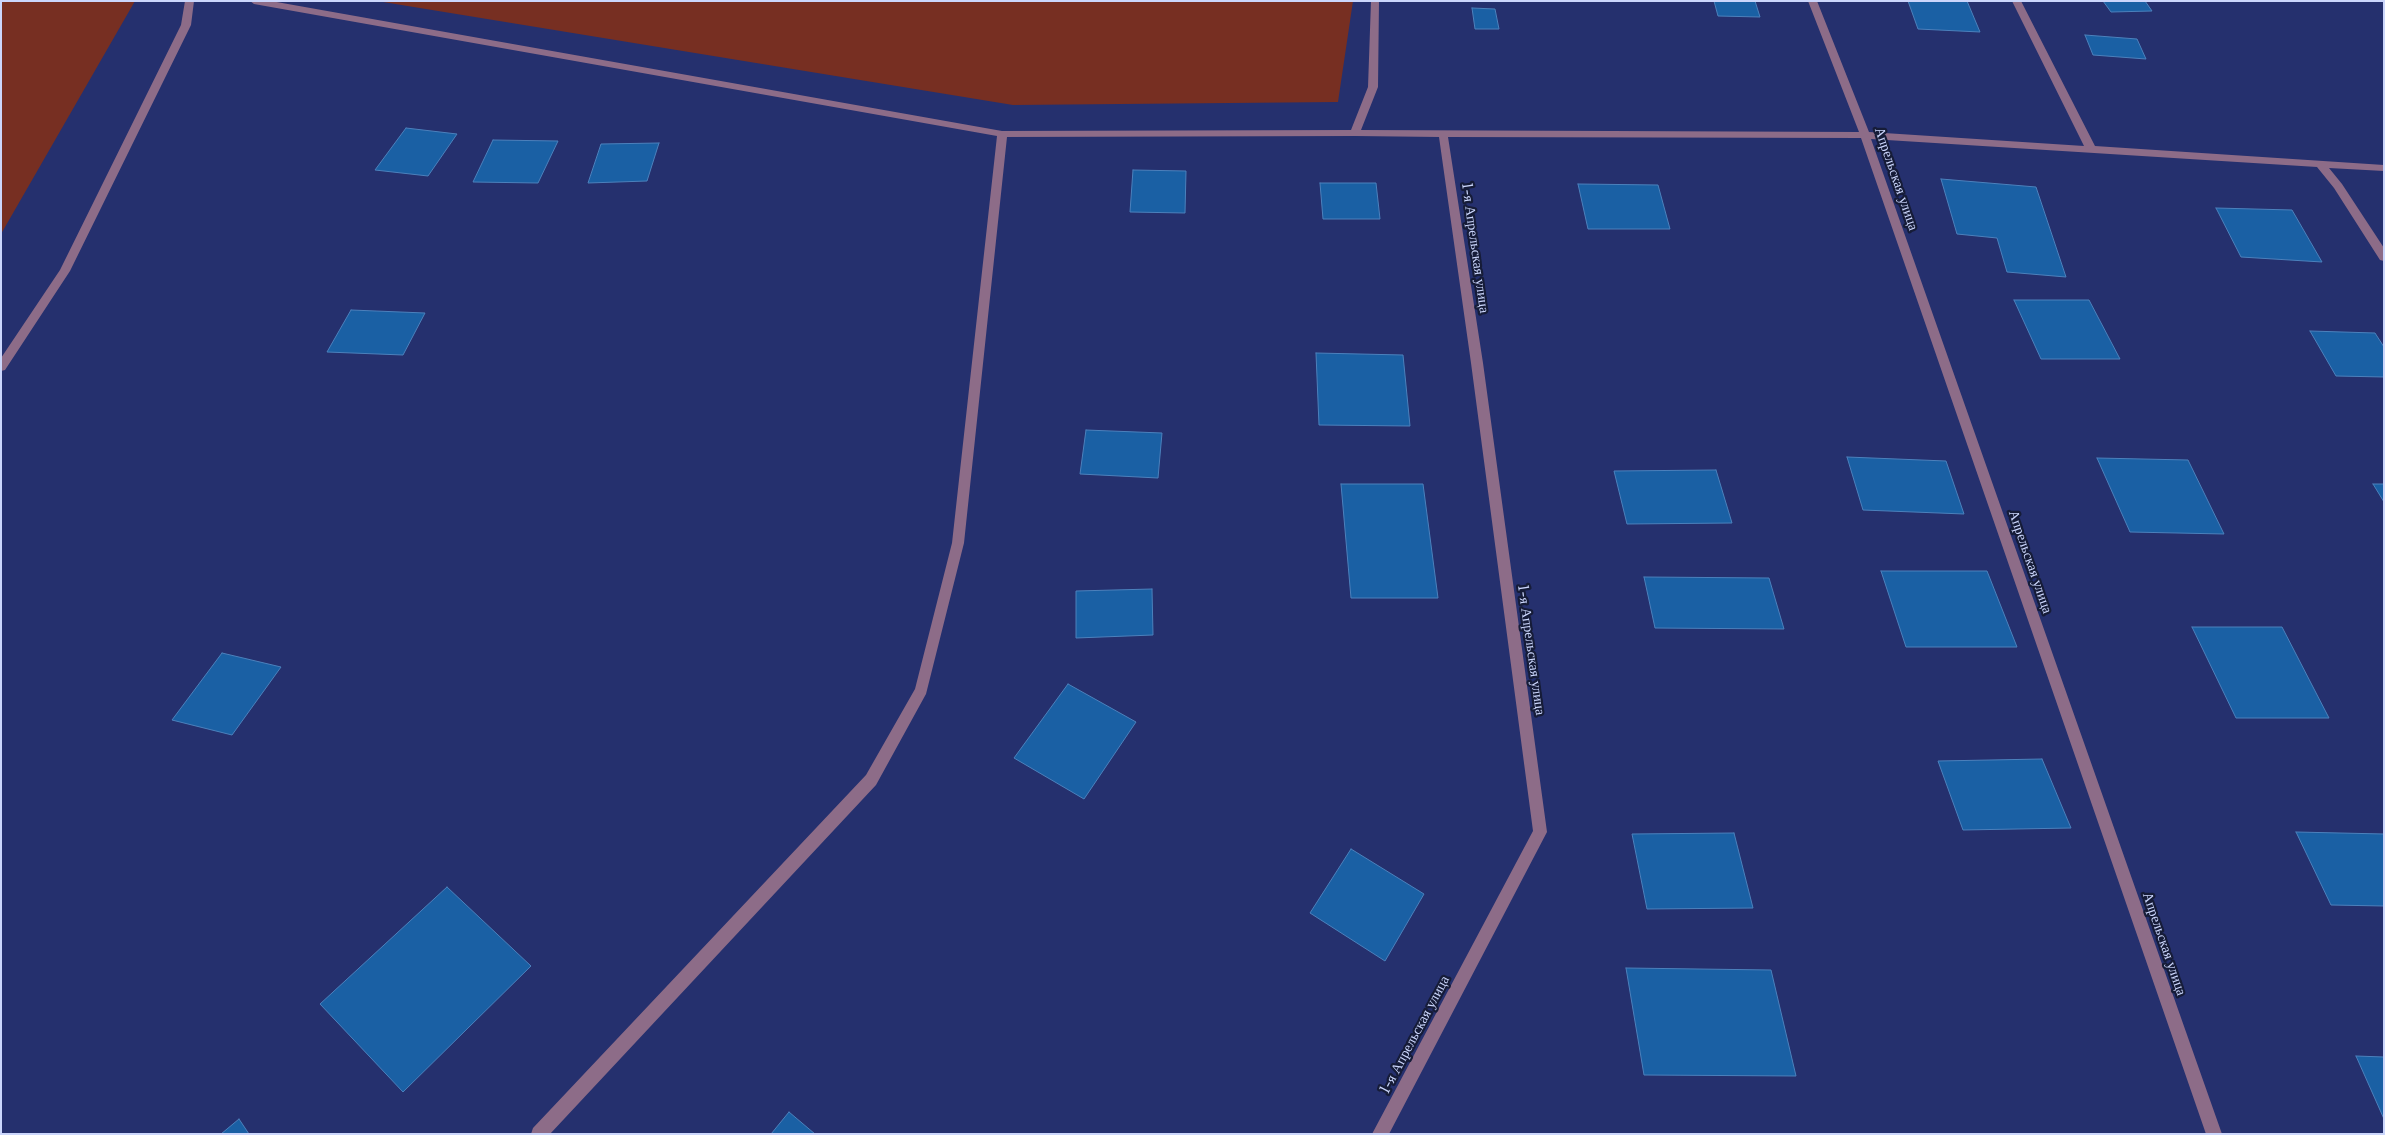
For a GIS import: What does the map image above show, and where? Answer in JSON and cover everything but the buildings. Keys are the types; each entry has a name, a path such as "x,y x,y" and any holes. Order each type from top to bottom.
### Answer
{"street":[{"path":"1,367 65,271 186,25 190,1"},
{"path":"254,1 1002,134 1443,133 1865,135 2384,168"},
{"path":"1355,133 1373,88 1375,1"},
{"name":"Апрельская улица","path":"1812,1 1865,135 2214,1134"},
{"path":"2016,1 2090,149"},
{"name":"1-я Апрельская улица","path":"1380,1134 1540,832 1479,373 1443,133"},
{"path":"539,1134 871,780 921,690 958,543 1002,134"},
{"path":"2320,164 2338,186 2384,257"}],"shaded area":[{"path":"1,1 135,1 1,234"},
{"path":"377,1 1353,1 1338,102 1013,105"}]}
